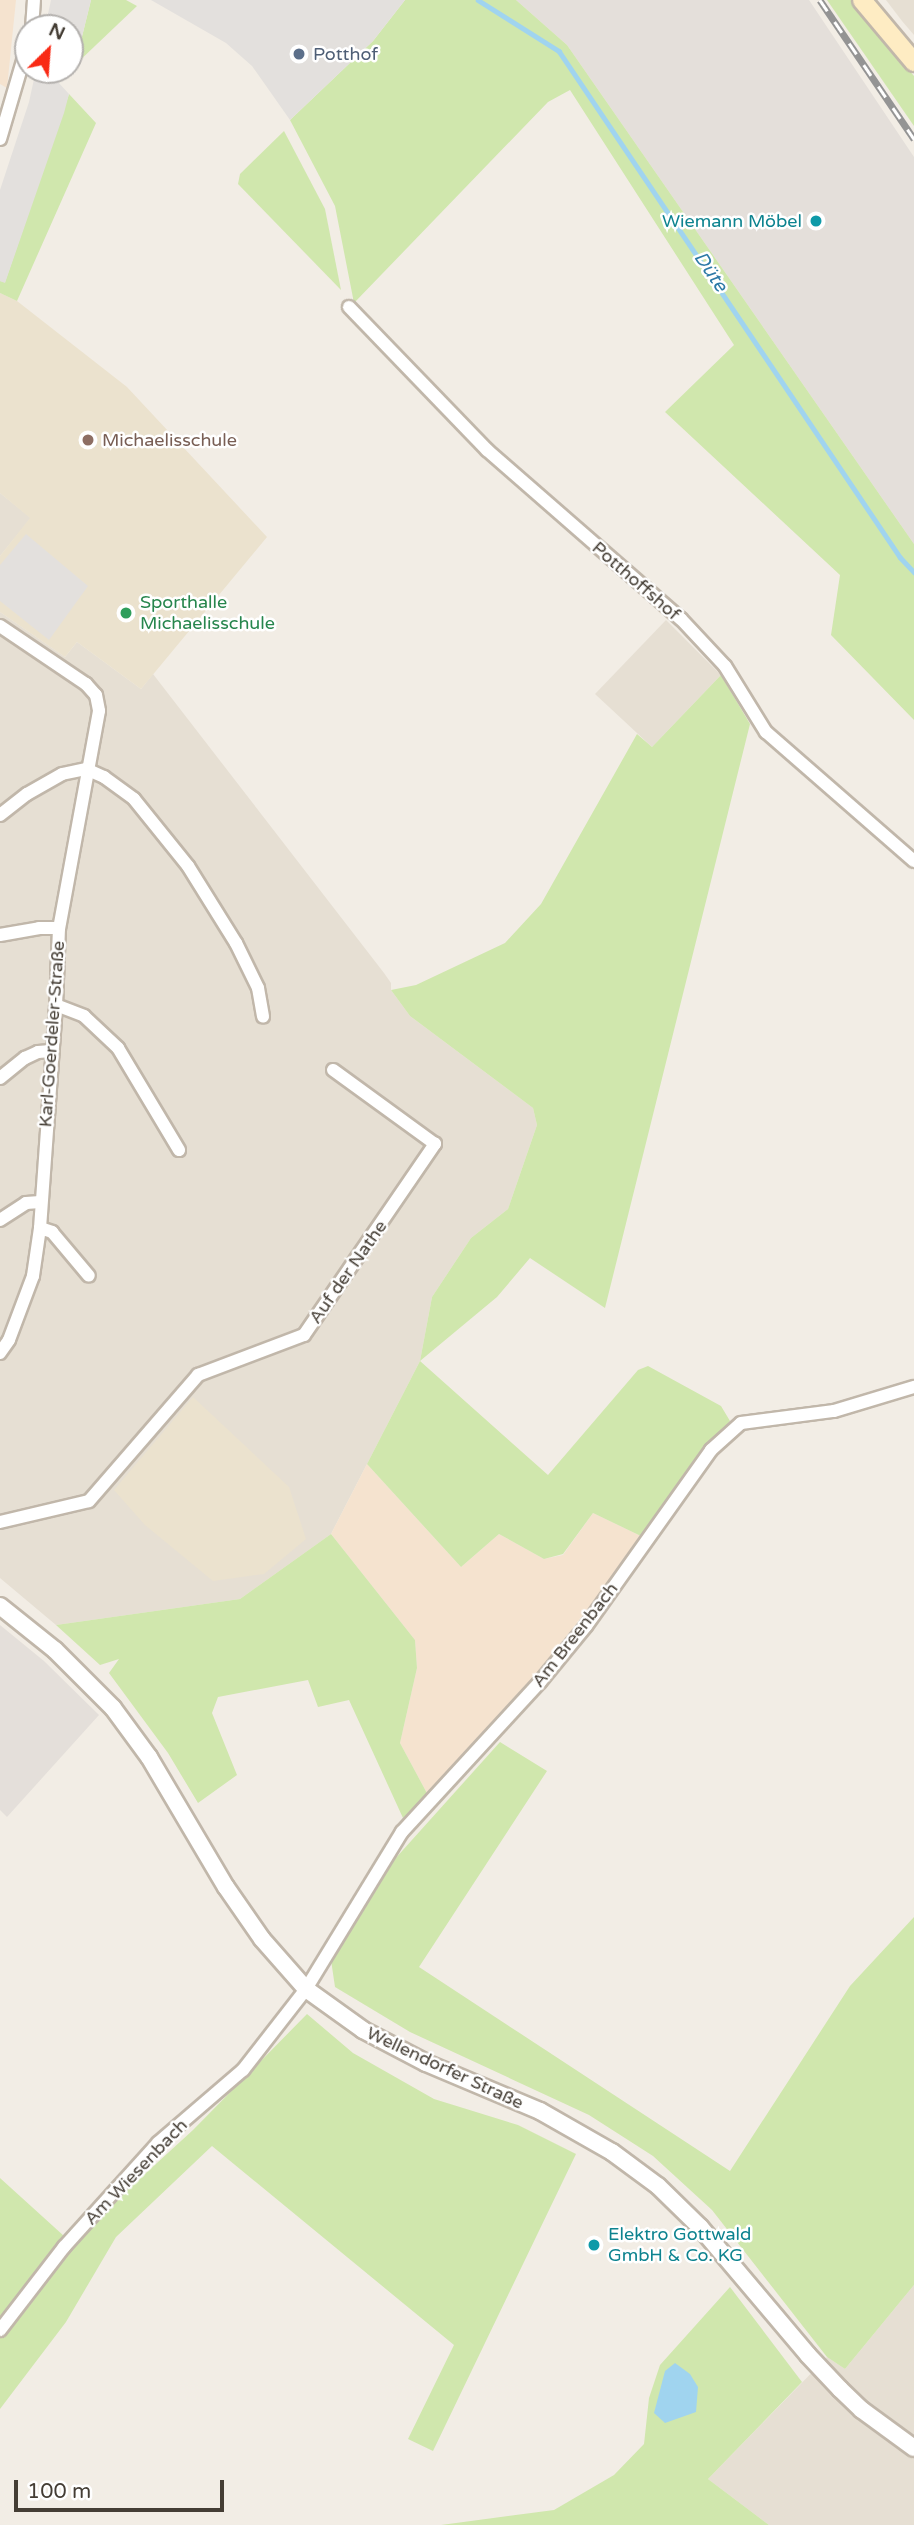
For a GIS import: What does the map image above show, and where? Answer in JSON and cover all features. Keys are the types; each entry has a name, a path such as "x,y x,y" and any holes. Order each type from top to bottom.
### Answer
{"main road":[{"path":"862,0 914,62"}],"street":[{"path":"0,139 16,84"},
{"name":"Potthoffshof","path":"349,307 486,450 681,619 726,666 766,732 914,861"},
{"name":"Karl-Goerdeler-Straße","path":"0,626 86,684 96,695 99,711 86,769 59,928 40,1228 33,1276 9,1340 0,1353"},
{"path":"0,815 27,794 62,774 86,769 104,777 134,799 188,866 236,943 258,988 263,1017"},
{"path":"0,935 39,928 59,928"},
{"path":"56,1005 85,1016 118,1048 179,1150"},
{"path":"0,1078 25,1058 38,1052 51,1051"},
{"name":"Auf der Nathe","path":"0,1522 89,1501 198,1376 304,1335 435,1144 333,1070"},
{"path":"0,1220 26,1203 40,1202"},
{"path":"40,1228 52,1232 89,1276"},
{"name":"Am Breenbach","path":"306,1989 402,1832 560,1657 711,1450 741,1423 835,1411 914,1387"},
{"name":"Wellendorfer Straße","path":"0,1606 55,1650 113,1708 149,1757 226,1887 262,1940 306,1989 363,2030 426,2063 540,2111 612,2151 658,2186 701,2227 808,2356 840,2389 872,2418 914,2448"},
{"name":"Am Wiesenbach","path":"0,2330 64,2247 158,2143 243,2070 306,1989"}],"shaded area":[{"path":"0,0 16,0 7,88 0,84"},
{"path":"51,0 91,0 84,28 84,14 48,14"},
{"name":"Potthof","path":"151,0 405,0 373,41 290,120 252,66 226,43"},
{"name":"Wiemann Möbel","path":"516,0 809,0 914,157 914,544 567,45"},
{"path":"886,0 914,0 914,35 902,21"},
{"path":"33,84 60,84 69,94 5,283 0,281 0,190"},
{"name":"Michaelisschule","path":"0,293 17,301 127,387 267,537 141,689 77,642 65,657 0,612 0,556 30,518 0,493"},
{"path":"0,493 31,518 0,556"},
{"path":"26,534 88,586 49,640 0,601 0,565"},
{"path":"0,612 65,657 77,642 141,689 153,674 384,973 391,983 391,990 410,1016 533,1108 537,1125 508,1209 471,1238 432,1297 420,1361 331,1534 240,1599 56,1625 0,1578"},
{"path":"666,620 721,675 652,747 595,694"},
{"path":"193,1397 289,1487 306,1539 264,1574 213,1581 145,1525 114,1490"},
{"path":"367,1464 461,1567 499,1534 544,1559 563,1555 593,1513 643,1537 502,1721 429,1797 400,1743 417,1668 415,1640 331,1534"},
{"path":"0,1625 44,1661 99,1715 7,1817 0,1810"},
{"path":"914,2285 914,2525 769,2525 708,2479 827,2357 845,2369"}],"green space":[{"path":"91,0 126,0 137,6 84,56 84,28"},
{"path":"405,0 516,0 567,45 914,544 914,720 831,635 840,575 665,412 734,345 570,90 548,102 354,303 335,206 290,120 373,41"},
{"path":"827,0 851,0 914,76 914,126"},
{"path":"69,94 96,123 17,301 0,293 0,281 5,282"},
{"path":"284,131 325,209 341,290 238,184 240,174"},
{"path":"721,675 750,724 605,1308 530,1258 497,1297 420,1361 432,1297 471,1238 508,1209 537,1125 533,1108 410,1016 391,990 416,985 505,943 541,904 637,734 652,747"},
{"path":"420,1361 548,1475 638,1370 648,1366 721,1406 730,1421 684,1477 643,1537 593,1513 563,1554 544,1559 499,1534 461,1567 367,1464"},
{"path":"331,1534 415,1640 417,1668 400,1743 429,1797 403,1818 349,1700 318,1707 308,1680 218,1697 212,1713 237,1775 198,1803 168,1753 109,1673 119,1659 100,1665 56,1625 240,1599"},
{"path":"500,1742 547,1771 419,1967 730,2171 850,1986 914,1917 914,2285 845,2369 827,2357 712,2210 653,2156 589,2115 410,2032 335,1987 331,1960 385,1870"},
{"path":"307,2014 353,2053 434,2099 518,2125 576,2154 433,2451 408,2439 454,2345 212,2146 116,2237 66,2322 0,2409 0,2178 75,2246 122,2195 193,2130"},
{"path":"730,2287 802,2382 708,2479 769,2525 441,2525 554,2510 614,2475 644,2444 649,2398 660,2365"}],"water":[{"path":"675,2363 690,2374 698,2387 696,2412 665,2423 654,2413 665,2371"}],"waterway":[{"name":"Düte","path":"478,0 559,51 900,557 914,572"}],"railway":[{"path":"820,0 914,139"}],"place":[{"name":"Potthof","path":"299,54"},
{"name":"Wiemann Möbel","path":"816,221"},
{"name":"Michaelisschule","path":"88,440"},
{"name":"Sporthalle Michaelisschule","path":"126,613"},
{"name":"Elektro Gottwald GmbH & Co. KG","path":"594,2245"}]}
